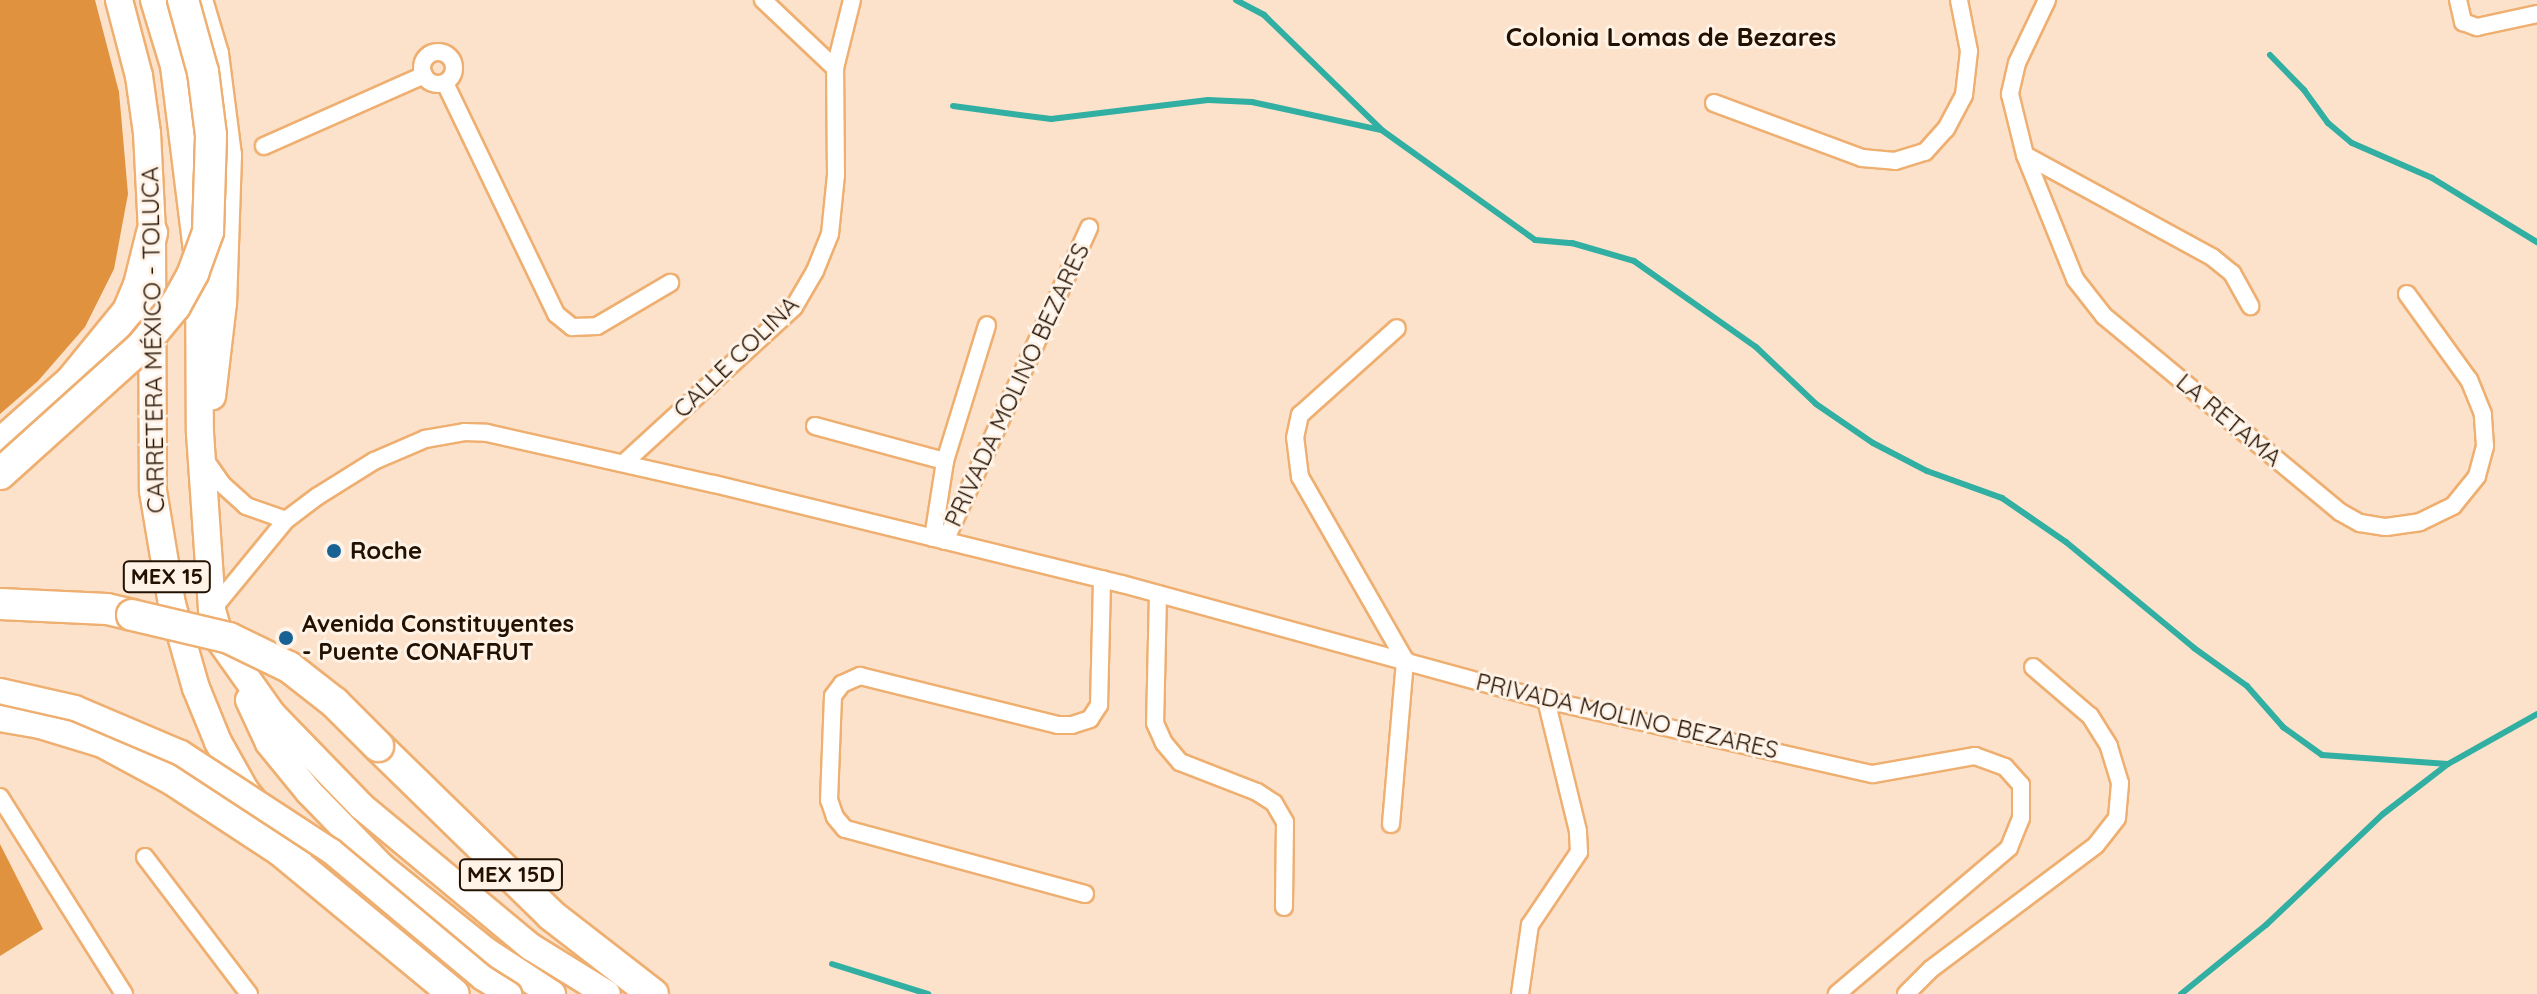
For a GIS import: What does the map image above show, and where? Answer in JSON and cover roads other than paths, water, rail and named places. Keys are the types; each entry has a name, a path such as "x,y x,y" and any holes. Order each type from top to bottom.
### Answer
{"highway":[{"path":"0,474 142,346 175,306 193,273 208,232 211,135 203,72 183,0"},
{"path":"0,444 71,381 128,311 139,285 152,233"},
{"name":"MEX 15D","path":"0,604 107,609 229,638 289,667 335,703 551,915 653,994"},
{"path":"0,716 72,731 126,753 247,827 318,882"},
{"name":"MEX 15","path":"318,882 454,994"}],"main road":[{"name":"CARRETERA MÉXICO - TOLUCA","path":"119,0 142,90 152,233 153,491 164,566 182,645 206,714 231,766 255,803 318,882"},
{"name":"CARRETERA MÉXICO - TOLUCA","path":"154,0 174,66 199,266 201,444 212,610 221,642 272,714 361,806 531,947 607,994"},
{"path":"199,0 217,65 224,113 228,185 215,388 201,444"},
{"path":"221,642 269,743 309,792 382,867 486,951 552,994"},
{"path":"0,691 75,708 181,753 331,851 483,978 509,994"}],"street":[{"path":"763,0 835,68"},
{"name":"CALLE COLINA","path":"625,462 794,307 815,271 830,234 836,175 835,68 852,0"},
{"path":"1714,103 1862,158 1895,161 1925,152 1946,129 1964,95 1969,51 1959,0"},
{"name":"LA RETAMA","path":"2047,0 2017,63 2010,94 2025,155 2075,279 2104,316 2340,512 2360,523 2386,527 2420,522 2453,506 2477,476 2485,446 2483,414 2469,380 2407,294"},
{"path":"2458,0 2463,22 2477,27 2537,14"},
{"path":"444,54 454,66 452,77 445,83 431,82 424,75 423,65 429,56 444,54"},
{"path":"264,146 424,75"},
{"path":"445,83 556,314 572,327 597,326 670,283"},
{"path":"2025,155 2212,257 2232,273 2250,306"},
{"name":"PRIVADA MOLINO BEZARES","path":"939,540 1089,228"},
{"path":"939,540 945,461 987,325"},
{"path":"1391,824 1405,660 1300,477 1295,438 1300,415 1397,328"},
{"path":"815,426 945,461"},
{"name":"PRIVADA MOLINO BEZARES","path":"212,610 286,520 374,461 425,439 464,432 526,439 625,462 1102,579 1546,700 1873,774 1975,756 2005,767 2021,785 2021,818 2009,848 1851,978 1837,994"},
{"path":"201,444 223,485 246,506 286,520"},
{"path":"1085,894 845,829 835,817 829,800 833,696 842,684 860,676 1058,725 1072,725 1090,719 1099,705 1102,579"},
{"path":"1158,594 1155,723 1164,743 1180,762 1257,792 1274,803 1285,822 1284,907"},
{"path":"1906,994 1931,969 2096,845 2117,818 2120,783 2109,746 2090,716 2033,667"},
{"path":"1520,994 1530,925 1579,852 1578,831 1546,700"},
{"path":"0,797 124,994"},
{"path":"145,857 249,994"}],"waterway":[{"path":"1236,0 1264,15 1383,131 1535,240 1572,243 1634,261 1756,347 1816,404 1873,443 1927,471 2002,498 2066,542 2194,648 2247,686 2283,727 2322,755 2448,764"},
{"path":"2270,55 2304,90 2328,123 2352,143 2432,178 2537,242"},
{"path":"953,106 1051,119 1208,100 1252,102 1380,130"},
{"path":"2181,994 2266,925 2383,814 2448,764 2537,714"},
{"path":"832,964 928,994"}],"place":[{"name":"Roche","path":"334,551"},
{"name":"Avenida Constituyentes - Puente CONAFRUT","path":"286,638"}],"district":[{"name":"Colonia Lomas de Bezares","path":"1671,37"}]}
